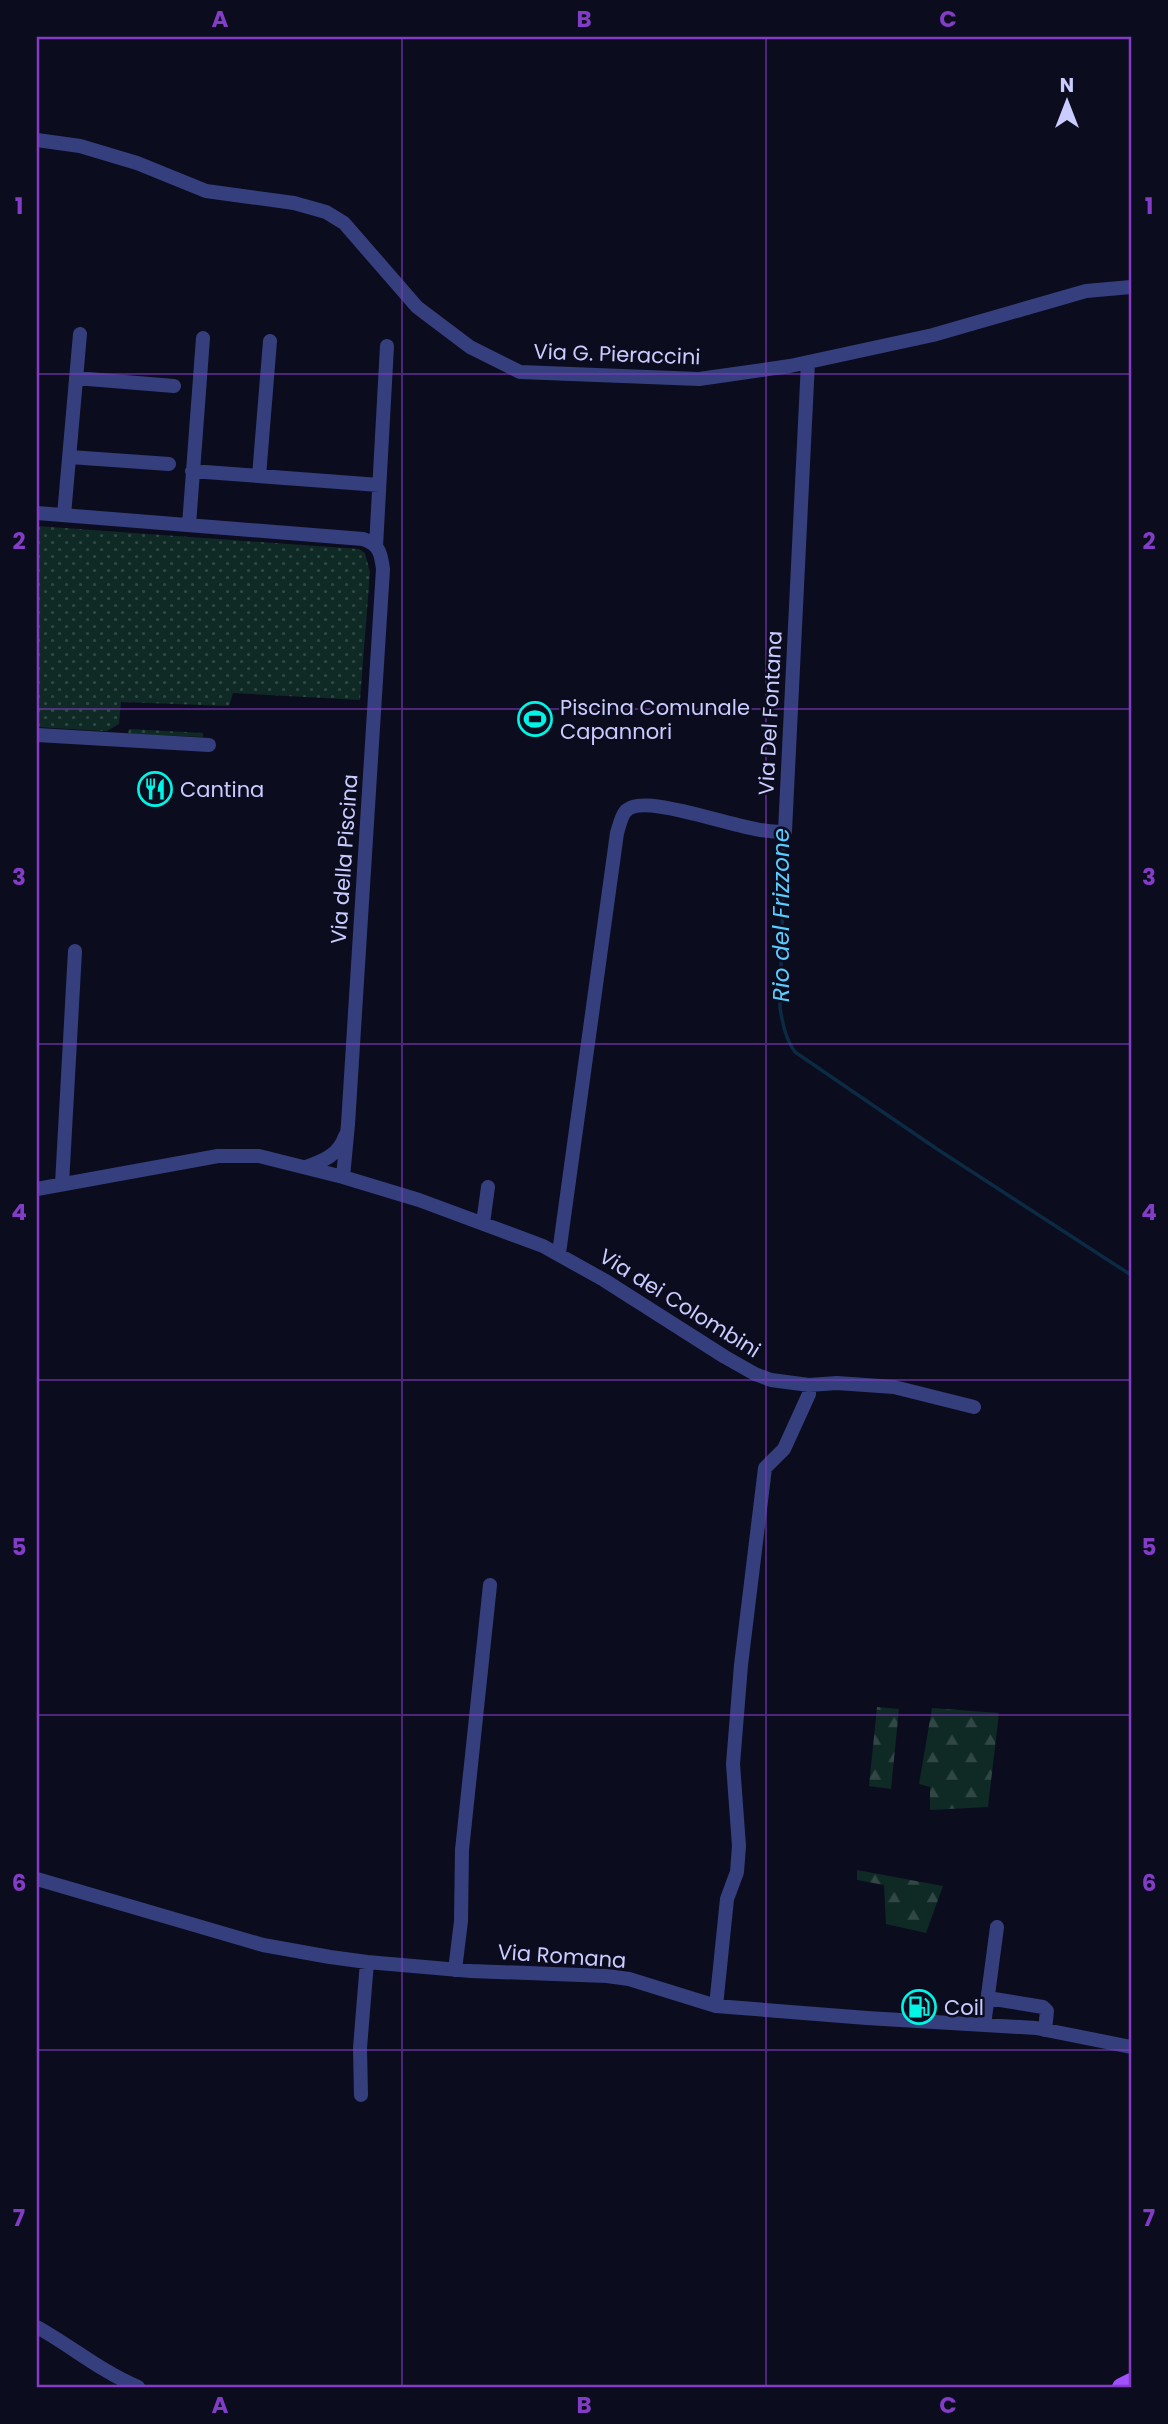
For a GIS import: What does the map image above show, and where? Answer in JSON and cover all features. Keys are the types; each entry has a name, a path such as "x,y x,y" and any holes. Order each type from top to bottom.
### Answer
{"main road":[{"path":"1121,2387 1131,2382"}],"street":[{"name":"Via G. Pieraccini","path":"37,140 80,146 137,163 206,191 295,203 326,212 344,223 356,235 417,307 470,347 520,372 699,379 808,362 933,335 1086,291 1131,287"},
{"path":"64,515 80,334"},
{"path":"189,525 203,338"},
{"path":"260,476 270,341"},
{"name":"Via della Piscina","path":"343,1177 383,569 380,550 376,546 387,346"},
{"name":"Via Del Fontana","path":"559,1253 617,833 625,811 634,806 650,805 702,815 744,827 780,832 786,818 808,362"},
{"path":"76,378 174,386"},
{"path":"70,457 169,464"},
{"path":"192,471 379,485"},
{"path":"37,513 363,539 376,546"},
{"path":"37,735 209,745"},
{"path":"62,1184 75,951"},
{"path":"306,1167 333,1154 343,1143 348,1124"},
{"name":"Via dei Colombini","path":"37,1189 237,1154 259,1156 419,1200 559,1253 755,1374 785,1383 894,1387 974,1407"},
{"path":"483,1223 488,1187"},
{"path":"716,2006 727,1899 737,1872 739,1846 733,1765 742,1652 765,1468 784,1448 809,1394 809,1385"},
{"path":"455,1970 461,1921 462,1850 489,1586"},
{"name":"Via Romana","path":"37,1879 263,1945 367,1962 455,1970 607,1976 629,1979 716,2006 1045,2030 1131,2048"},
{"path":"984,2025 997,1927"},
{"path":"361,2095 360,2048 367,1962"},
{"path":"988,1998 1043,2007 1047,2011 1045,2030"},
{"path":"37,2327 138,2387"}],"green space":[{"path":"37,526 359,549 365,553 370,572 360,700 233,693 229,706 121,702 119,724 107,731 37,727"},
{"path":"129,729 203,733 203,737 128,734"},
{"path":"877,1707 899,1709 891,1789 869,1786"},
{"path":"932,1708 999,1713 988,1807 930,1810 930,1787 919,1784"},
{"path":"857,1870 943,1886 926,1933 886,1924 884,1885 857,1880"}],"waterway":[{"name":"Rio del Frizzone","path":"781,835 784,857 780,1008 783,1025 795,1052 937,1149 1131,1275"}],"place":[{"name":"Piscina Comunale Capannori","path":"535,719"},
{"name":"Cantina","path":"155,789"},
{"name":"Coil","path":"919,2007"}]}
